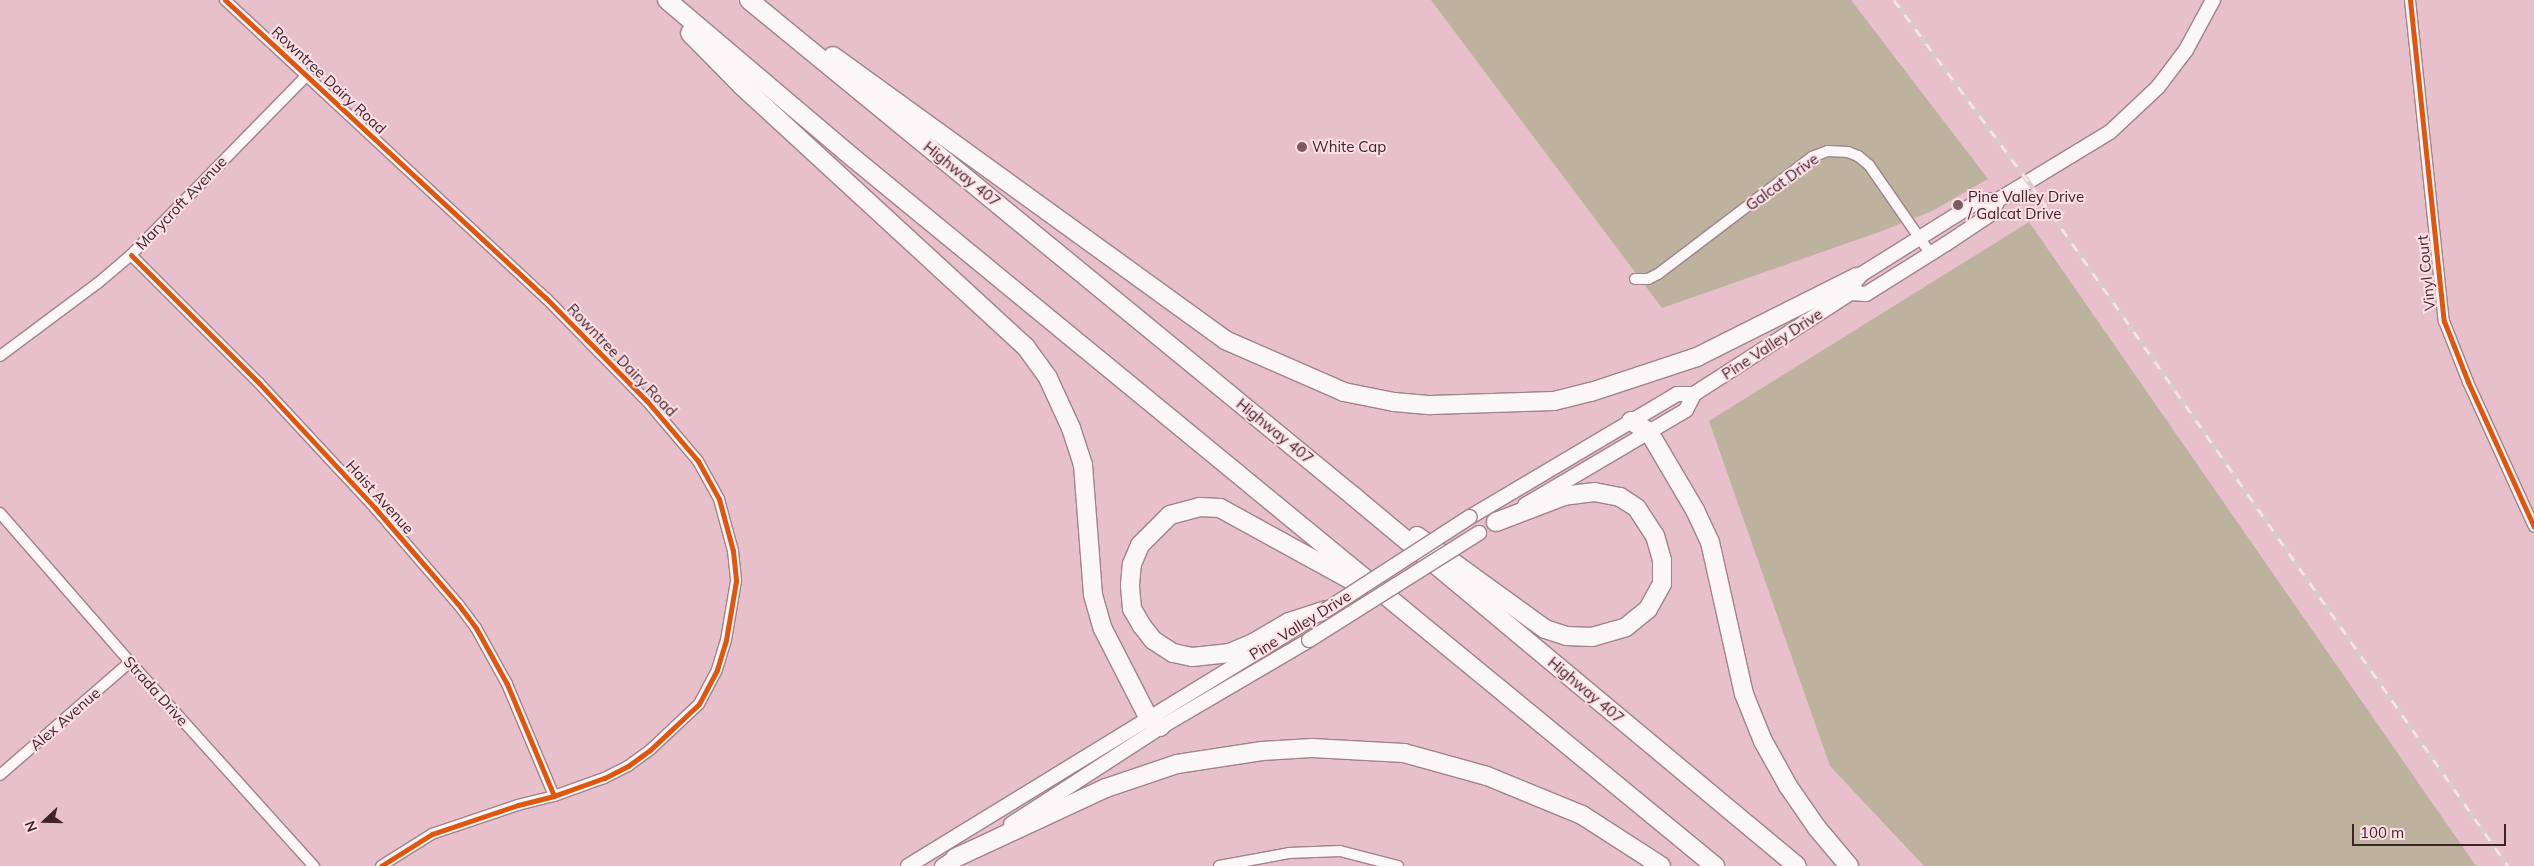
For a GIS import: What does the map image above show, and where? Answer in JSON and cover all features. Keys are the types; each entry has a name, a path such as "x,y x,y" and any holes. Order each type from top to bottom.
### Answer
{"highway":[{"path":"658,0 742,86 1025,346 1048,378 1071,428 1083,464 1093,595 1103,629 1155,723"},
{"path":"667,0 790,105 1399,608 1715,866"},
{"path":"750,0 868,79 1225,340 1344,392 1394,402 1431,405 1554,401 1600,389 1697,357 1857,277"},
{"name":"Highway 407","path":"750,0 1352,495 1797,866"},
{"path":"1631,421 1649,432 1695,510 1710,542 1744,694 1762,741 1788,786 1817,828 1849,866"},
{"path":"1352,495 1431,546 1545,628 1566,636 1592,637 1626,627 1648,609 1662,584 1662,560 1655,536 1637,508 1620,496 1595,492 1564,496 1496,522"},
{"path":"1326,610 1230,653 1192,657 1172,653 1153,640 1132,609 1130,585 1132,564 1140,545 1170,515 1200,507 1220,508 1399,608"},
{"path":"948,862 1106,788 1177,764 1262,751 1312,748 1404,754 1487,776 1582,815 1662,866"}],"main road":[{"name":"Pine Valley Drive","path":"1857,277 1980,200 1998,200 2110,132 2158,87 2186,50 2213,0"},
{"name":"Pine Valley Drive","path":"908,866 1155,723 1310,640 1496,522 1686,410 1694,394 1851,293 1866,294 1930,254 1991,214 1998,200"},
{"path":"1851,293 1857,277"},
{"name":"Pine Valley Drive","path":"1326,610 1470,517 1677,394 1694,394"},
{"name":"Pine Valley Drive","path":"948,862 1029,814 1300,622"}],"street":[{"name":"Rowntree Dairy Road","path":"224,0 546,298 647,401 698,461 719,499 733,551 736,581 726,640 717,670 699,704 650,750 628,766 604,778 554,796 518,805 432,834 381,866"},
{"name":"Vinyl Court","path":"2410,0 2444,321 2468,382 2534,527"},
{"name":"Marycroft Avenue","path":"0,356 98,283 131,255 306,76"},
{"name":"Galcat Drive","path":"1635,279 1648,279 1658,274 1812,157 1828,151 1848,152 1864,161 1930,254"},
{"name":"Haist Avenue","path":"131,255 259,383 375,508 458,604 476,628 506,684 554,796"},
{"name":"Strada Drive","path":"0,513 130,662 314,866"},
{"name":"Alex Avenue","path":"0,775 130,662"},
{"path":"1219,866 1289,854 1340,851 1397,866"}],"shaded area":[{"path":"1431,0 1851,0 1988,179 1932,211 1882,231 1662,308"},
{"path":"2029,222 2476,866 1924,866 1830,766 1709,421"}],"railway":[{"path":"1894,0 2041,199 2508,866"}],"cycle path":[{"path":"225,0 546,298 647,401 698,461 719,499 733,551 736,581 726,640 717,670 699,704 650,750 628,766 604,778 554,796 518,805 432,834 381,866"},
{"path":"2410,0 2444,321 2468,382 2534,527"},
{"path":"131,255 259,383 375,508 458,604 476,628 507,684 554,796"}],"place":[{"name":"White Cap","path":"1302,147"},
{"name":"Pine Valley Drive / Galcat Drive","path":"1958,205"}]}
